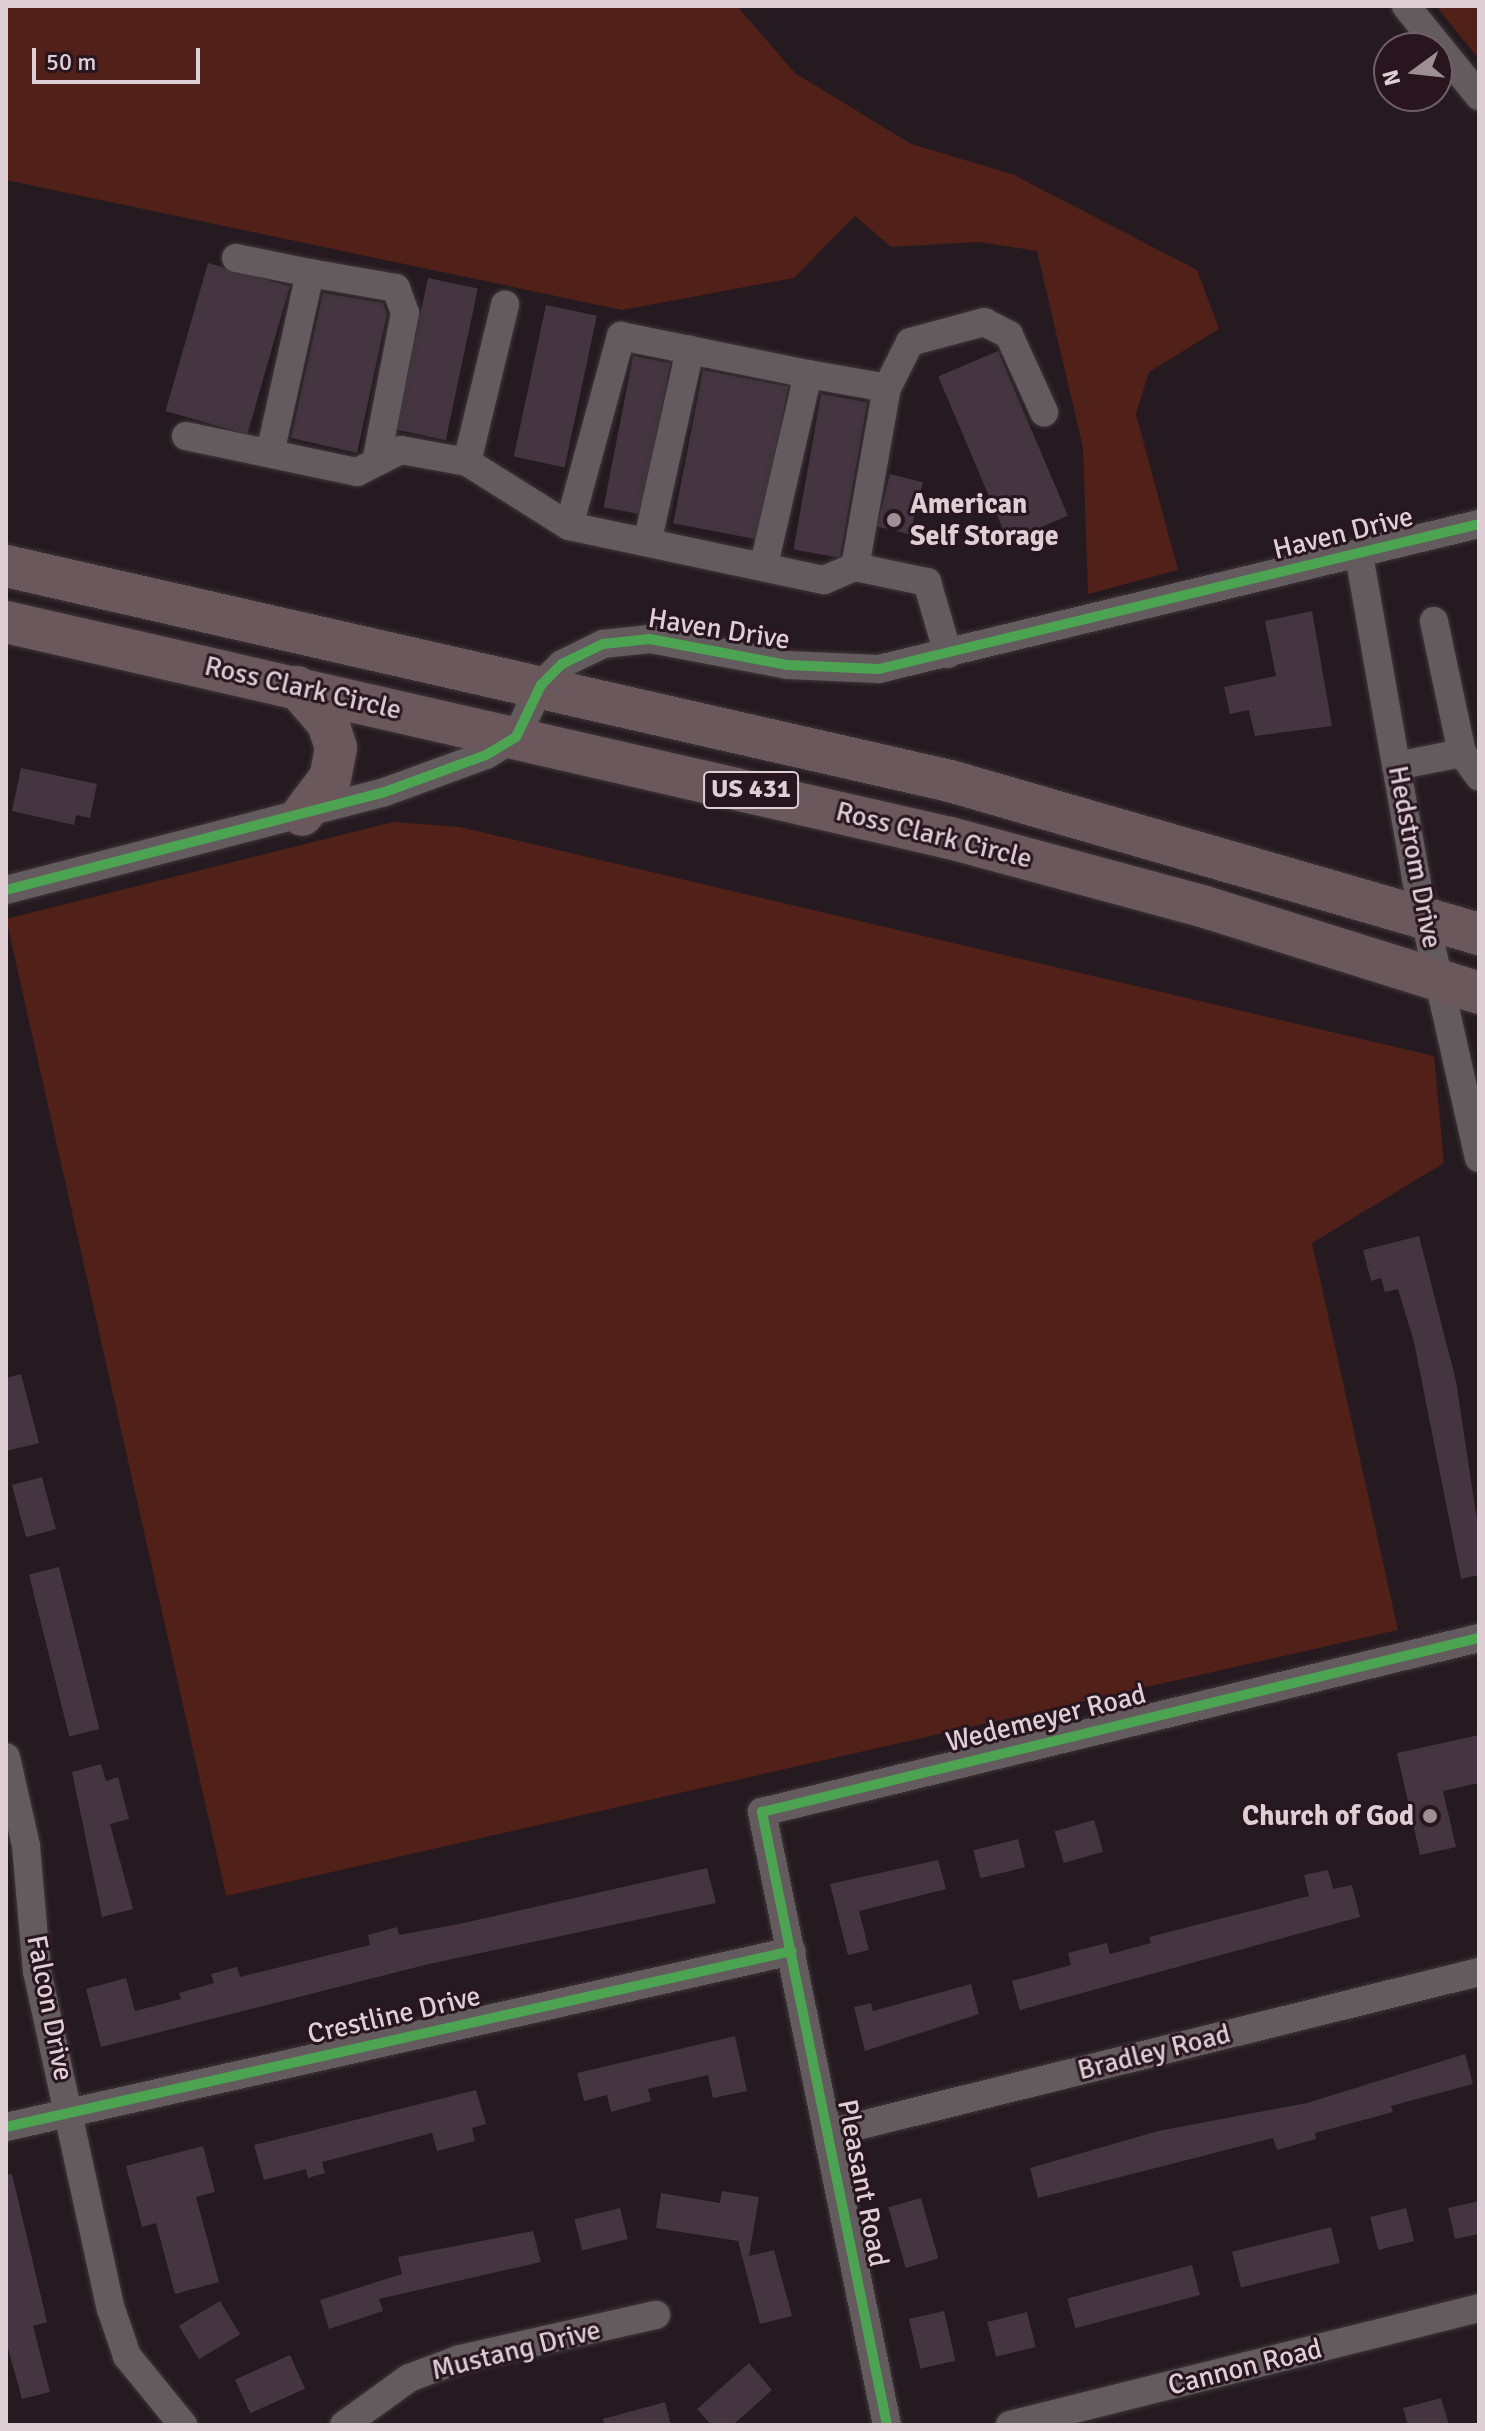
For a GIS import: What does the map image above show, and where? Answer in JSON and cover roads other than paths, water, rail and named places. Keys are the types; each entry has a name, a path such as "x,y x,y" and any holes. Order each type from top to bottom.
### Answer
{"highway":[{"name":"Ross Clark Circle","path":"6,566 541,685 964,785 1479,934"},
{"name":"Ross Clark Circle","path":"6,622 950,838 1460,987"},
{"path":"297,687 328,723 336,748 330,778 302,815"}],"street":[{"path":"1406,6 1479,96"},
{"path":"236,258 396,288 405,313 376,462"},
{"path":"270,453 310,273"},
{"path":"467,462 505,305"},
{"path":"855,567 887,388 910,342 984,322 1009,335 1044,412"},
{"path":"569,526 621,336 887,388"},
{"path":"648,539 690,350"},
{"path":"764,564 808,374"},
{"path":"186,436 357,472 401,450 467,462 569,526 648,539 824,580 855,567 927,582 948,654"},
{"name":"Haven Drive","path":"516,737 541,685 581,651 628,639 827,670 948,654 1479,524"},
{"name":"Hedstrom Drive","path":"1359,555 1425,916 1460,987 1479,1158"},
{"path":"1396,766 1471,765 1434,621"},
{"path":"6,890 302,815 435,776 516,737"},
{"name":"Wedemeyer Road","path":"792,1951 762,1812 1479,1638"},
{"name":"Falcon Drive","path":"6,1757 26,1846 37,1971 127,2356 183,2425"},
{"name":"Crestline Drive","path":"6,2127 792,1951"},
{"name":"Pleasant Road","path":"792,1951 887,2425"},
{"name":"Bradley Road","path":"829,2133 1479,1972"},
{"name":"Cannon Road","path":"1010,2425 1479,2308"},
{"name":"Mustang Drive","path":"344,2425 409,2378 460,2359 656,2315"}],"place":[{"name":"American Self Storage","path":"894,520"},
{"name":"Church of God","path":"1430,1816"}]}
